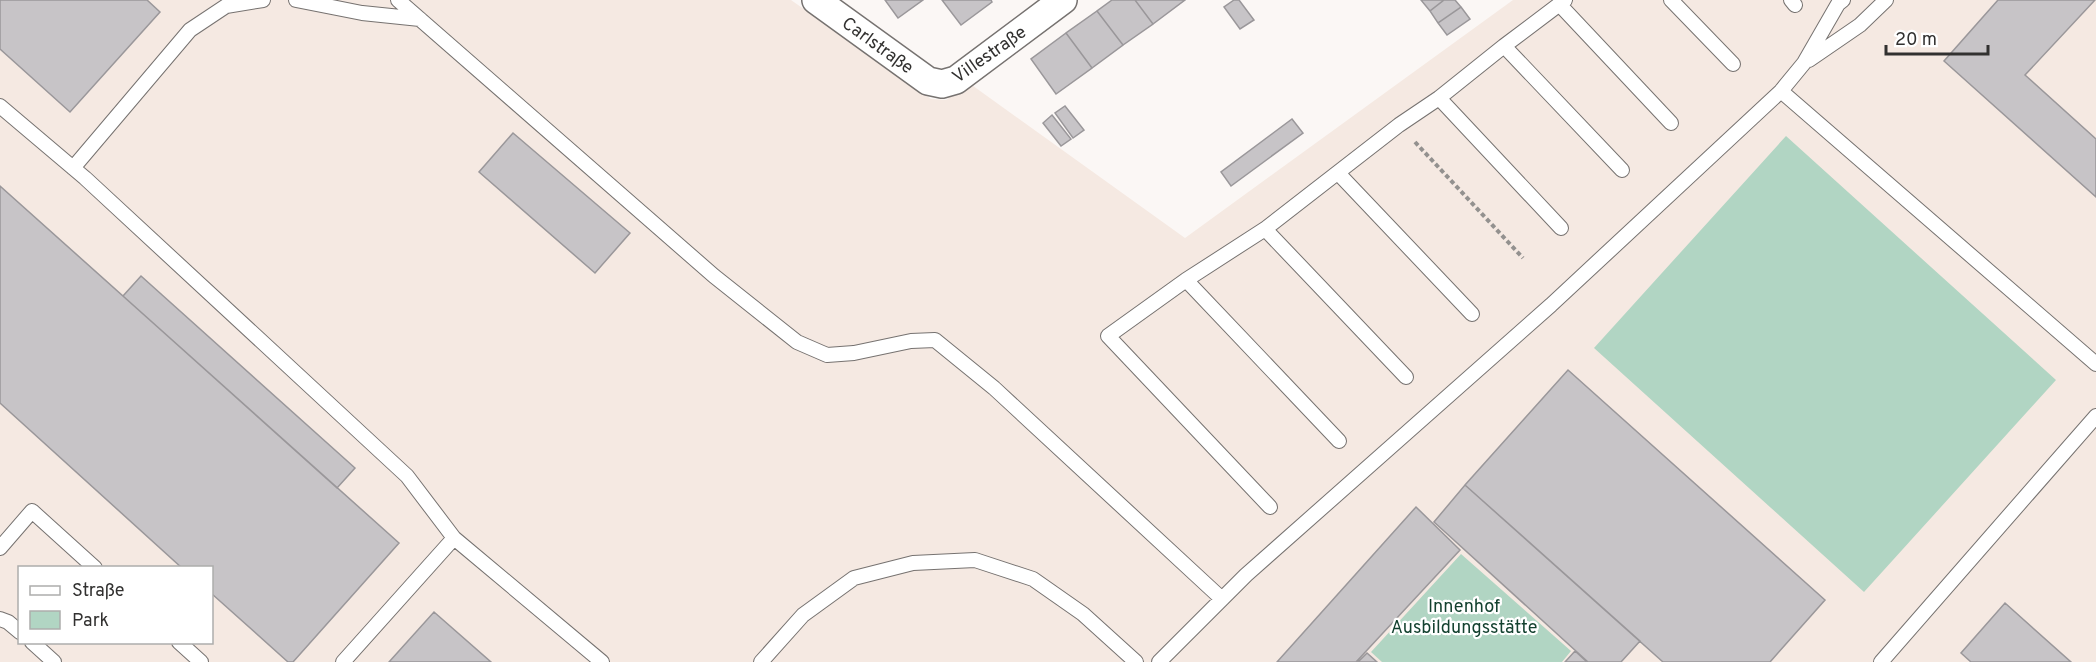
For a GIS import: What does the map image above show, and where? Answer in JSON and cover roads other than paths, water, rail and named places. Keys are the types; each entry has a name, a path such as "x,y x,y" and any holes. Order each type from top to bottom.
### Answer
{"street":[{"name":"Carlstraße","path":"816,0 928,81 942,84"},
{"name":"Villestraße","path":"942,84 956,80 1064,0"}],"lane":[{"path":"73,168 190,30 226,6 263,0"},
{"path":"296,0 362,13 420,19"},
{"path":"398,0 714,276 798,342 827,355 935,340 994,388 1222,599"},
{"path":"1671,0 1733,64"},
{"path":"1159,662 1246,575 1551,305 1781,91 1804,63 1842,0"},
{"path":"1804,63 1860,26 1886,0"},
{"path":"1270,507 1108,336 1186,280 1265,229 1562,2 1671,123"},
{"path":"1504,46 1622,170"},
{"path":"1781,91 2096,363"},
{"path":"1439,98 1561,228"},
{"path":"0,106 73,168 407,476 454,537 602,662"},
{"path":"1338,173 1472,314"},
{"path":"1265,229 1406,377"},
{"path":"1186,280 1339,441"},
{"path":"1881,662 2096,416"},
{"path":"0,548 32,511 94,566"},
{"path":"343,662 454,537"},
{"path":"761,662 803,615 854,578 913,563 975,560 1034,579 1083,614 1136,662"},
{"path":"0,620 8,622 18,630"},
{"path":"34,644 54,662"},
{"path":"181,644 201,662"}],"park label":[{"name":"Innenhof Ausbildungsstätte","path":"1464,616"}]}
